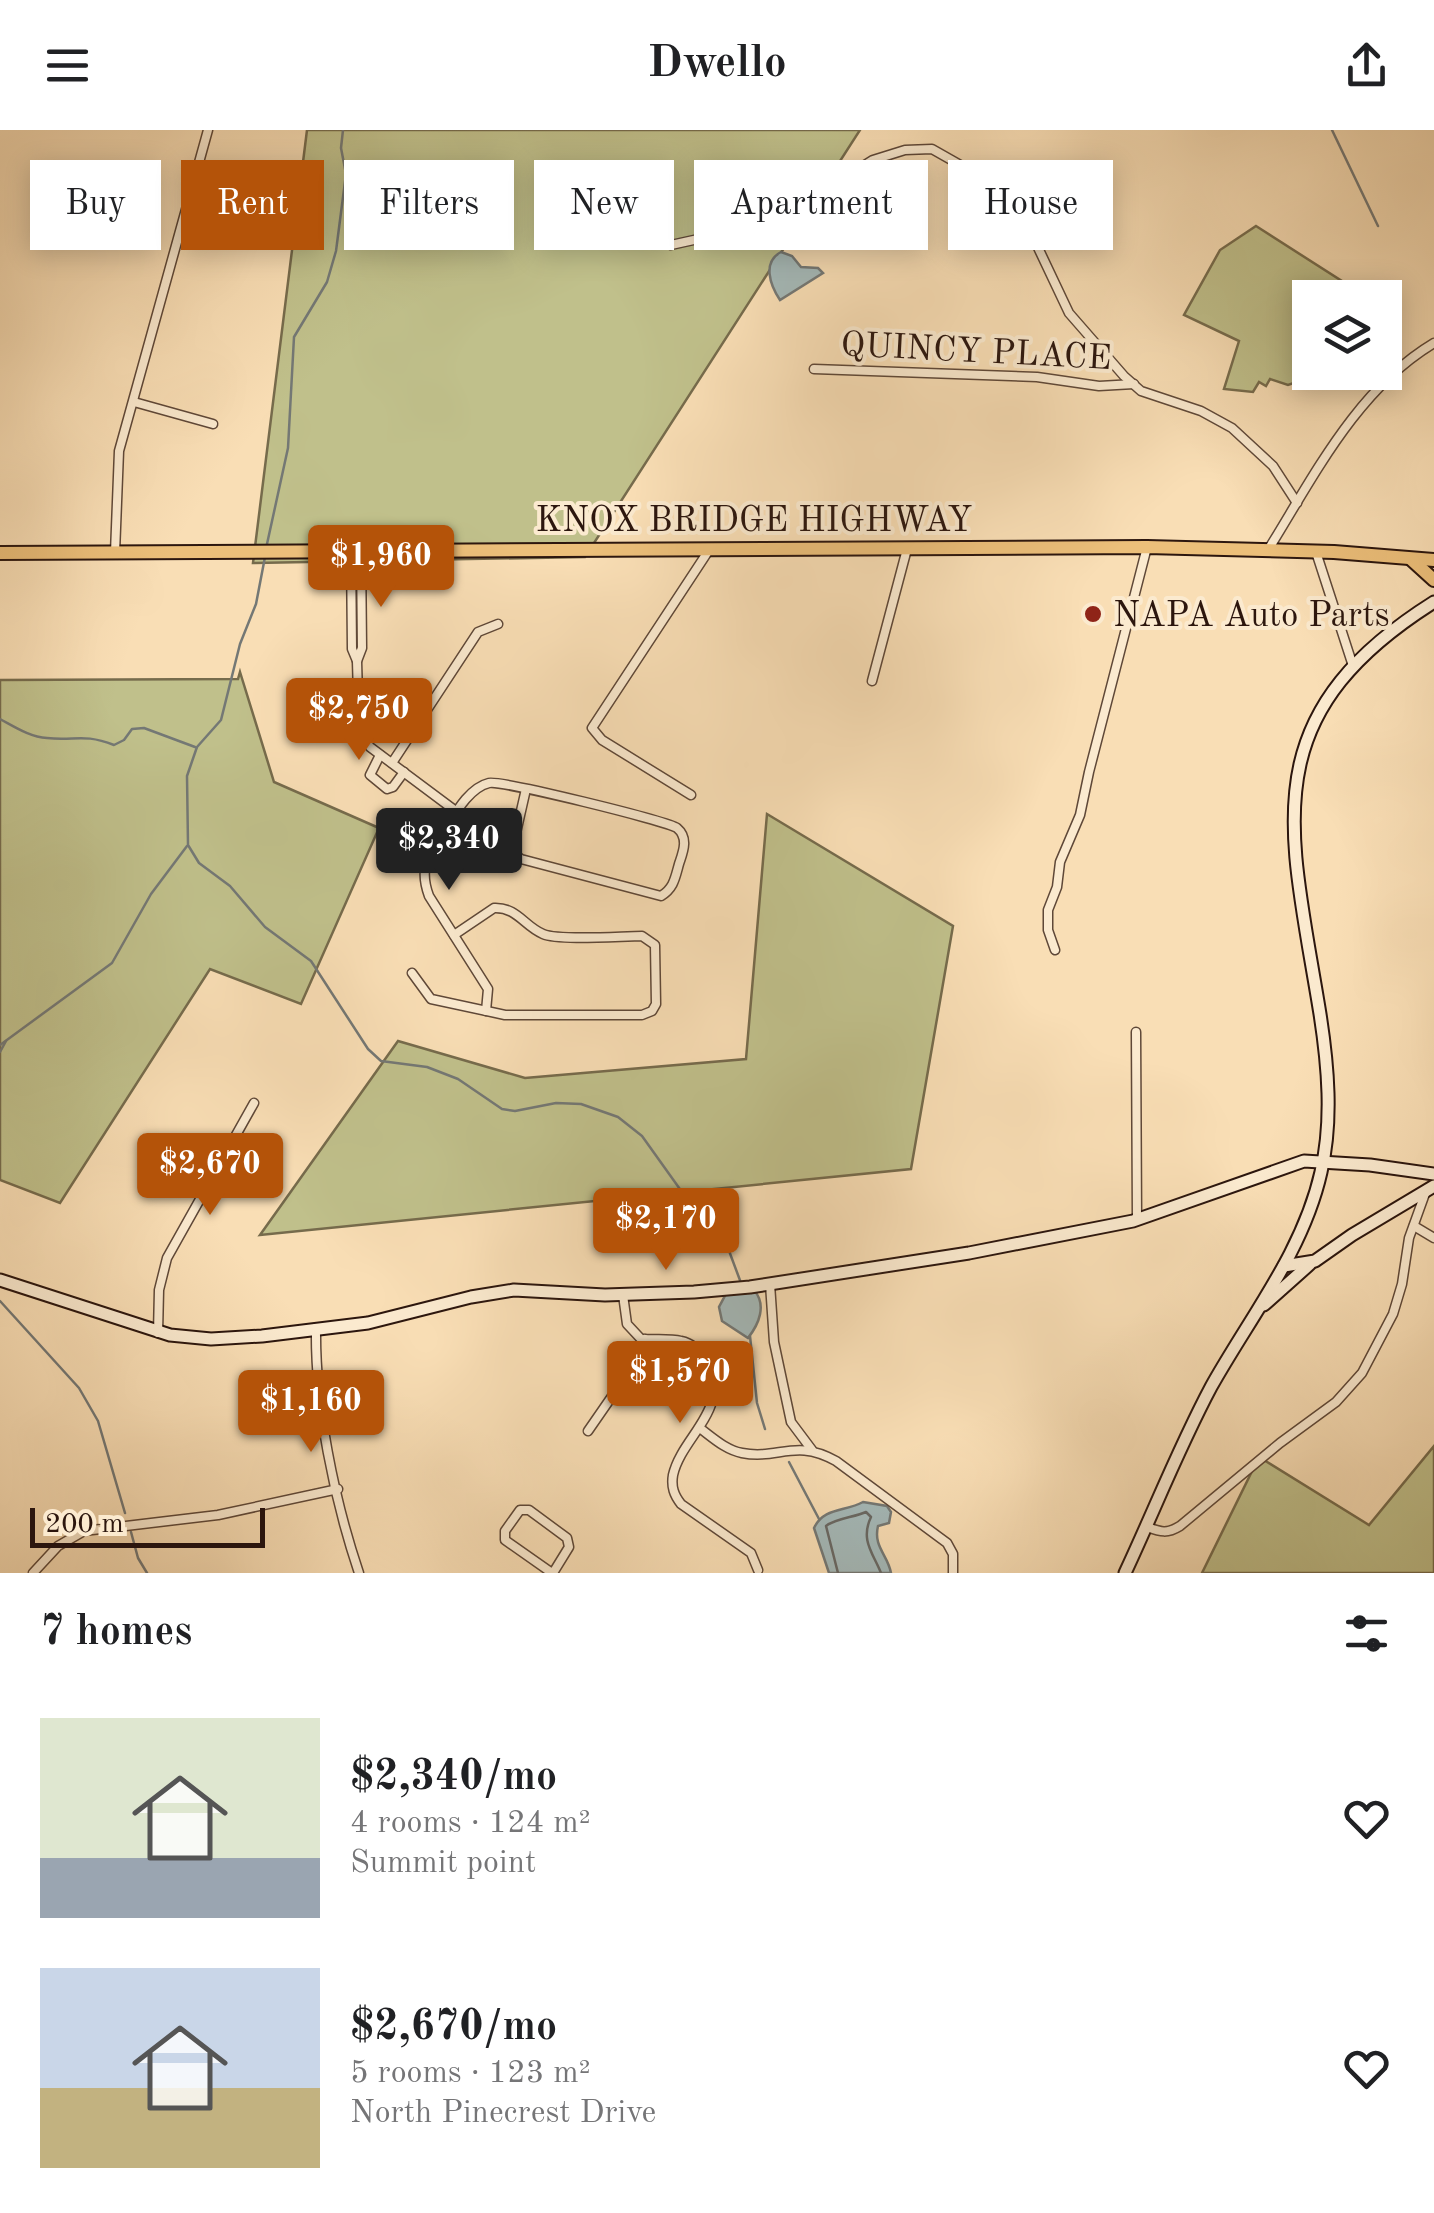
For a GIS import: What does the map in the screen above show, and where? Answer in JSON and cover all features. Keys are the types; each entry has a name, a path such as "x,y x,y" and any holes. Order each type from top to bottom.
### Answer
{"main road":[{"name":"KNOX BRIDGE HIGHWAY","path":"0,554 1147,547 1434,560"},
{"path":"1410,558 1434,580"},
{"path":"1126,1573 1197,1414 1284,1266 1304,1224 1323,1161 1328,1101 1326,1051 1300,898 1294,808 1300,761 1330,693 1394,627 1434,602"},
{"path":"0,1280 158,1332 211,1339 394,1318 514,1290 623,1295 694,1292 969,1253 1137,1220 1290,1165 1323,1161 1434,1174"},
{"path":"1257,1310 1312,1262 1430,1188"},
{"path":"1284,1266 1312,1262"}],"street":[{"path":"114,552 119,450 208,130"},
{"path":"674,244 751,224 838,182 873,160 905,150 932,149 962,166 1033,236 1069,313 1134,384 1155,398 1201,411 1232,428 1273,466 1298,503"},
{"path":"1268,550 1376,388 1404,362 1434,343"},
{"name":"QUINCY PLACE","path":"814,369 1038,378 1100,386 1134,384"},
{"path":"134,402 214,424"},
{"path":"1054,950 1048,910 1060,862 1080,815 1147,547"},
{"path":"872,681 907,549"},
{"path":"690,795 602,740 592,728 709,550"},
{"path":"356,551 352,649 358,661 359,732 370,748 458,812"},
{"path":"1316,552 1353,666"},
{"path":"392,764 478,632 498,624"},
{"path":"308,720 299,707 306,692 358,691"},
{"path":"380,755 370,775 375,782 393,787 404,772"},
{"path":"486,1012 488,989 429,896 423,867 428,853 458,812 485,784 498,782 526,789 674,826 681,832 685,845 673,886 661,896 521,859 514,854 513,846 526,789"},
{"path":"412,973 431,999 504,1016 642,1015 652,1011 656,1004 655,945 642,936 545,935 510,909 500,907 454,935"},
{"path":"1136,1032 1137,1220"},
{"path":"158,1332 159,1290 166,1258 254,1102"},
{"path":"1147,1527 1170,1532 1180,1526 1353,1386 1375,1353 1393,1314 1414,1226 1430,1188"},
{"path":"1414,1226 1434,1238"},
{"path":"770,1284 774,1342 790,1422 813,1451"},
{"path":"623,1295 627,1324 645,1339 683,1340 703,1354 710,1366 713,1394 701,1429 674,1471 673,1493 681,1504 750,1553 758,1570"},
{"path":"316,1328 320,1396 358,1573"},
{"path":"588,1431 633,1366 645,1339"},
{"path":"701,1429 741,1453 790,1448 836,1460 947,1543 953,1554 953,1573"},
{"path":"33,1573 58,1546 84,1531 218,1516 338,1488"},
{"path":"520,1510 529,1510 567,1538 569,1548 552,1573 505,1540 506,1530 520,1510"}],"green space":[{"path":"307,130 860,130 841,160 694,160 694,250 783,250 585,557 253,563 292,250 324,250 324,160 303,160"},
{"path":"1256,226 1340,280 1292,280 1292,384 1270,379 1266,386 1259,382 1253,392 1224,389 1239,341 1184,315 1220,250"},
{"path":"240,672 274,782 379,828 301,1004 210,969 60,1203 0,1180 0,680 238,679"},
{"path":"767,814 953,926 911,1169 260,1235 398,1041 525,1078 746,1059"},
{"path":"1434,1446 1434,1573 1202,1573 1259,1457 1369,1525"}],"water":[{"path":"781,252 792,256 801,267 818,268 823,273 780,300 773,288 770,268"},
{"path":"754,1290 760,1314 748,1338 722,1321 719,1307 727,1292"},
{"path":"863,1502 887,1506 891,1512 889,1523 878,1526 877,1533 891,1573 829,1573 814,1528 823,1516"}],"waterway":[{"path":"267,544 288,448 294,337 327,282 336,251 346,174 341,148 343,130"},
{"path":"1332,130 1378,226"},
{"path":"265,557 256,604 240,644 221,720 197,747 187,776 188,845 199,863 230,886 265,927 311,961 368,1049 381,1061 427,1067 458,1079 502,1109 581,1104 618,1117 642,1136 682,1192 712,1218 741,1283"},
{"path":"0,719 41,737 87,738 114,745 132,729 144,728 195,747"},
{"path":"0,1045 112,963 151,894 187,846"},
{"path":"0,1052 6,1041"},
{"path":"0,1301 79,1388 98,1421 125,1513"},
{"path":"750,1336 757,1403 765,1429"},
{"path":"789,1462 819,1519"},
{"path":"131,1532 147,1573"}],"place":[{"name":"NAPA Auto Parts","path":"1093,614"}]}
